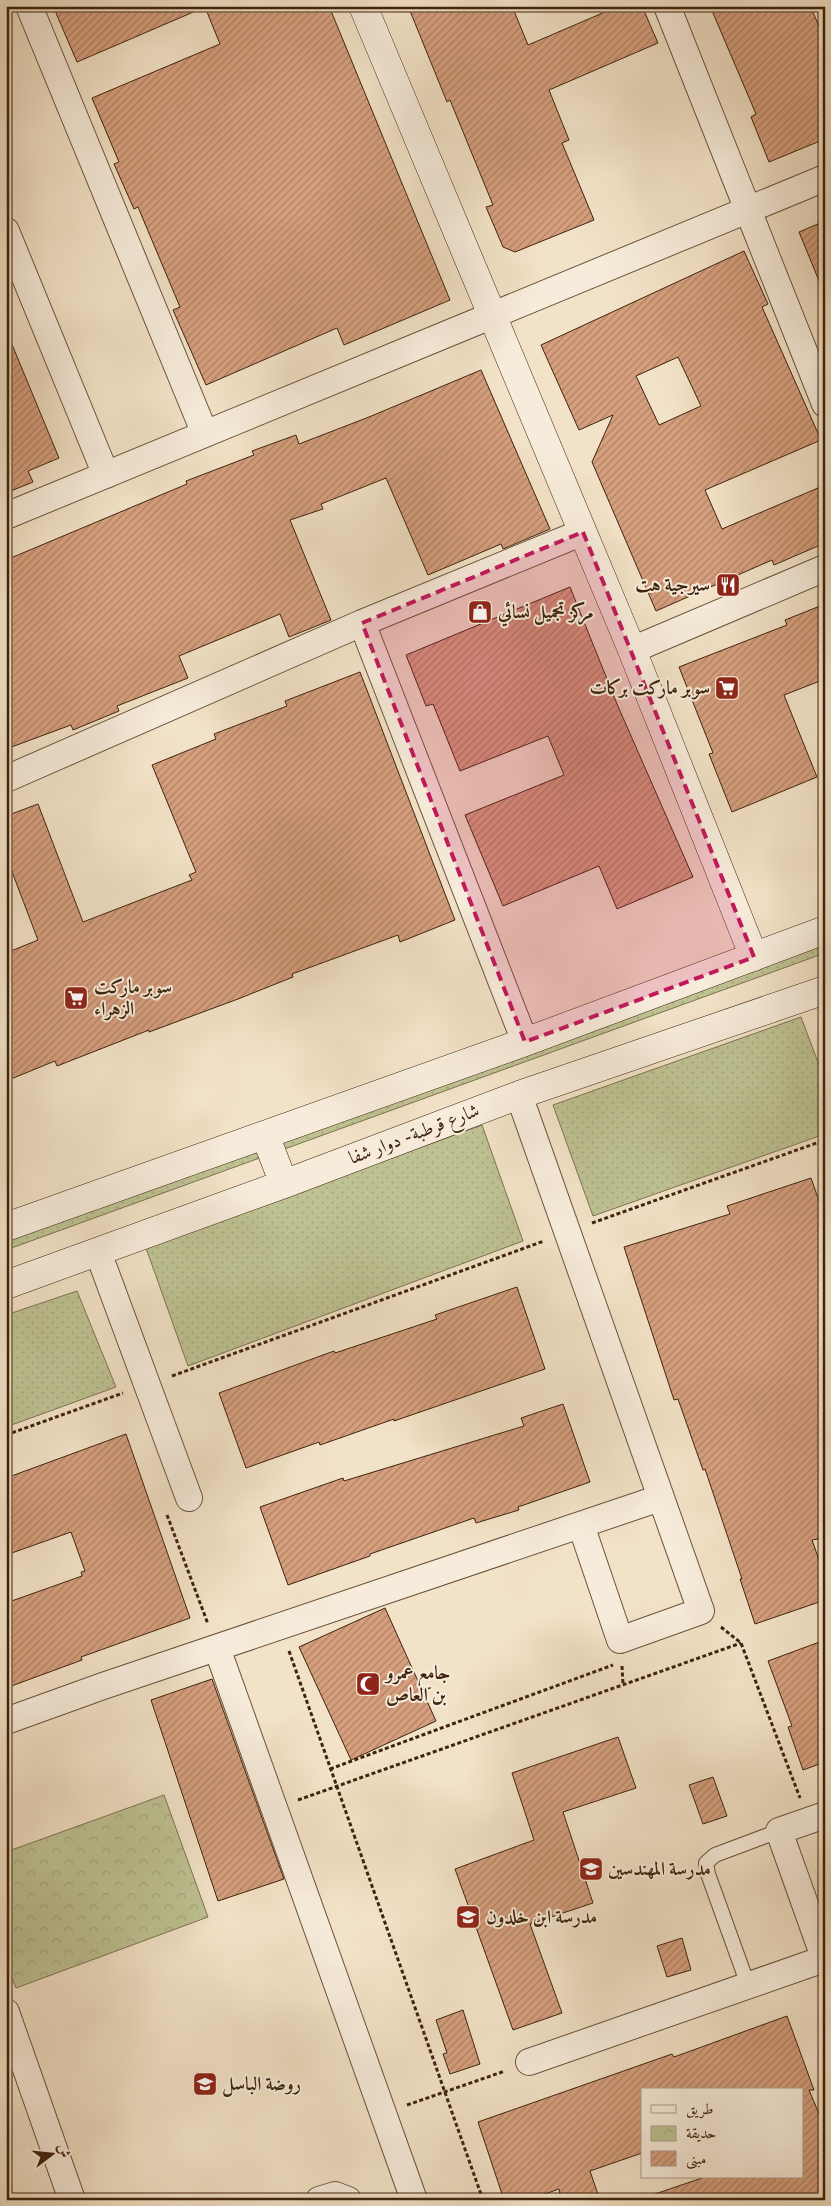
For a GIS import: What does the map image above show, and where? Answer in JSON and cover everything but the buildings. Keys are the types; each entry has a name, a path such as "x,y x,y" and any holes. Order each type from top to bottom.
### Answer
{"main road":[{"path":"363,6 632,650 754,957"},
{"path":"6,1227 525,1042 825,930"},
{"name":"شارع قرطبة- دوار شفا","path":"6,1285 284,1184 519,1095 825,990"},
{"path":"265,1135 284,1184"}],"street":[{"path":"29,6 205,434"},
{"path":"667,6 825,404"},
{"path":"6,516 825,178"},
{"path":"6,231 106,475"},
{"path":"6,779 362,623 582,532"},
{"path":"632,650 825,568"},
{"path":"362,623 525,1042"},
{"path":"519,1095 701,1611 620,1640 581,1525"},
{"path":"98,1252 189,1498"},
{"path":"6,1721 70,1697 660,1498"},
{"path":"217,1648 414,2200"},
{"path":"529,2062 825,1959 779,1831 817,1818"},
{"path":"6,2012 72,2200"},
{"path":"319,2200 335,2195 348,2200"}],"lane":[{"path":"748,1985 708,1874 706,1863 715,1855 779,1831"}],"path":[{"path":"6,1434 825,1140"},
{"path":"189,1498 164,1506 217,1648"},
{"path":"701,1611 741,1643 817,1818"},
{"path":"280,1626 483,2200"},
{"path":"275,1808 741,1643"},
{"path":"330,1769 622,1662"},
{"path":"384,2114 529,2062"}],"highlighted area":[{"path":"583,532 754,957 525,1042 362,623"}],"green space":[{"path":"825,929 825,953 6,1250 6,1225"},
{"path":"801,1017 825,1081 825,1134 593,1216 553,1105"},
{"path":"482,1125 523,1241 188,1366 146,1248"},
{"path":"77,1291 116,1387 6,1427 6,1315"},
{"path":"164,1795 208,1917 16,1988 6,1962 6,1852"}],"place":[{"name":"سيرجية هت","path":"728,585"},
{"name":"مركز تجميل نسائي","path":"480,612"},
{"name":"سوبر ماركت بركات","path":"727,688"},
{"name":"سوبر ماركت الزهراء","path":"76,998"},
{"name":"جامع عمرو بن العاص","path":"368,1684"},
{"name":"مدرسة المهندسين","path":"591,1869"},
{"name":"مدرسة ابن خلدون","path":"468,1917"},
{"name":"روضة الباسل","path":"205,2084"}]}
